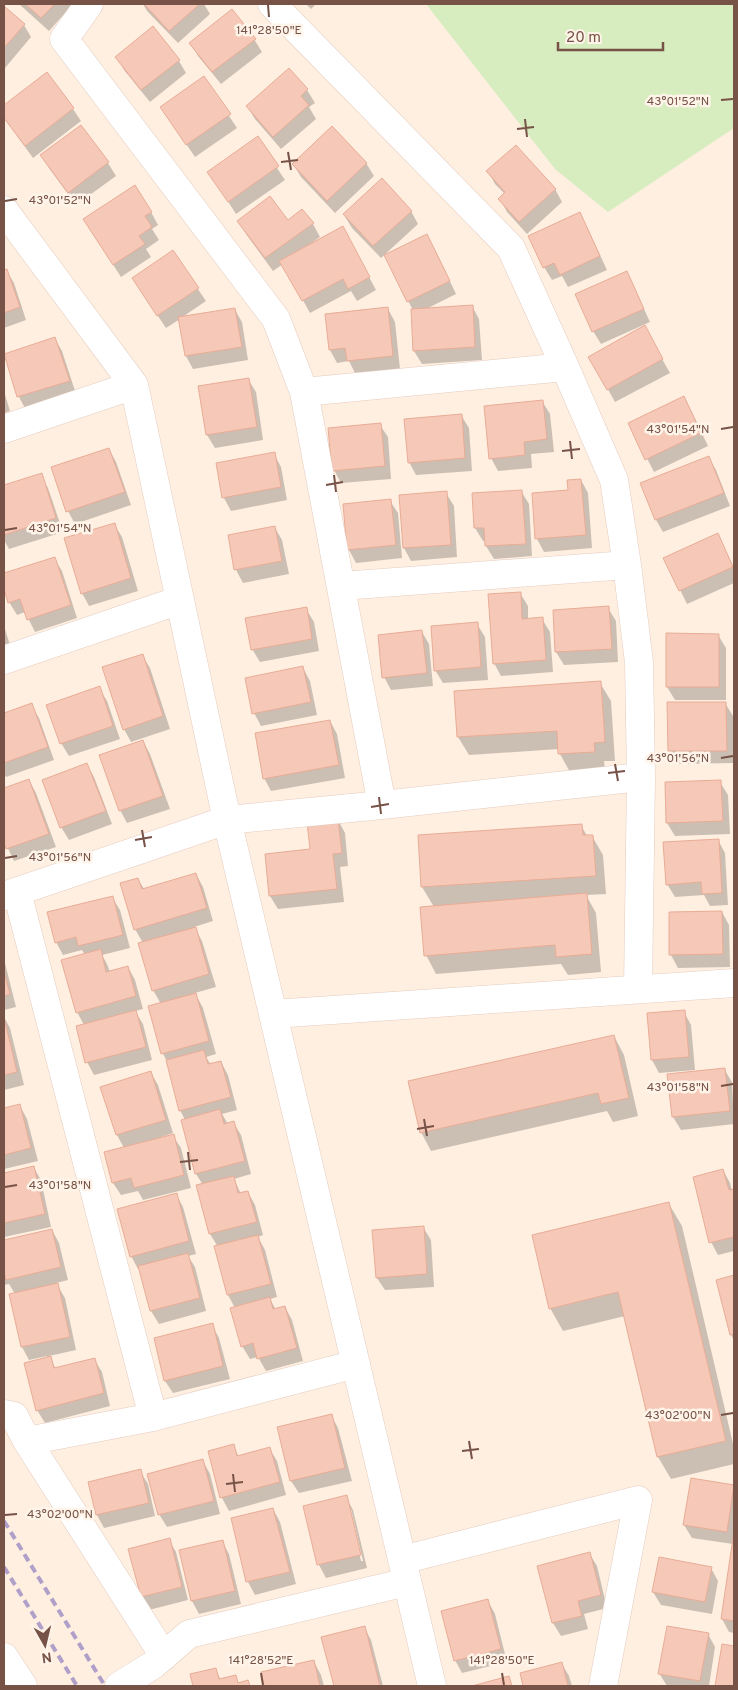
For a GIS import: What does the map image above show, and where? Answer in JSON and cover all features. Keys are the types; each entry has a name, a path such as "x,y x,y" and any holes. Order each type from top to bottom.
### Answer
{"street":[{"path":"89,4 64,39 276,319 304,392 382,805"},
{"path":"272,4 511,248 566,367 614,480 639,662 641,777 638,988"},
{"path":"4,210 134,385 226,820 432,1686"},
{"path":"304,392 566,367"},
{"path":"4,429 134,385"},
{"path":"341,586 627,565"},
{"path":"4,660 180,600"},
{"path":"153,1418 10,894 226,820 641,777"},
{"path":"273,1014 734,983"},
{"path":"27,1441 153,1418 356,1364"},
{"path":"4,1414 14,1416 27,1441 164,1656"},
{"path":"120,1686 153,1665 189,1634 638,1500 603,1686"},
{"path":"4,1656 23,1686"}],"green space":[{"path":"426,4 734,4 734,128 608,212 555,169"}],"building":[{"path":"25,4 55,4 41,18"},
{"path":"144,4 200,4 169,31"},
{"path":"4,6 25,24 4,48"},
{"path":"232,9 256,39 212,72 189,43"},
{"path":"153,26 180,60 141,90 115,57"},
{"path":"289,68 308,89 301,96 309,105 273,137 246,106"},
{"path":"47,72 74,108 25,146 4,118 4,105"},
{"path":"204,76 231,114 186,145 160,107"},
{"path":"81,125 109,162 68,193 40,155"},
{"path":"332,126 367,163 327,201 292,164"},
{"path":"258,136 279,166 228,202 207,172"},
{"path":"516,145 556,189 519,222 498,199 505,192 486,171"},
{"path":"382,178 412,211 373,246 343,214"},
{"path":"135,185 152,212 145,216 152,227 139,236 145,244 113,265 83,219"},
{"path":"270,196 288,220 302,209 314,223 265,258 237,221"},
{"path":"580,212 600,256 560,275 554,263 543,268 528,236"},
{"path":"343,226 370,277 348,289 343,279 302,301 279,261"},
{"path":"427,234 450,281 407,302 384,255"},
{"path":"173,250 199,288 157,316 132,278"},
{"path":"7,269 20,307 4,313 4,270"},
{"path":"627,271 644,309 592,332 575,294"},
{"path":"473,305 475,347 413,351 411,309"},
{"path":"388,307 393,356 347,361 345,348 329,350 325,314"},
{"path":"235,308 242,347 185,356 178,317"},
{"path":"645,325 663,359 607,390 588,357"},
{"path":"55,337 70,381 17,397 4,354"},
{"path":"249,378 257,427 206,435 198,386"},
{"path":"684,396 701,433 645,460 628,423"},
{"path":"543,400 547,439 524,442 525,455 489,459 484,406"},
{"path":"462,414 465,458 408,463 404,419"},
{"path":"381,423 385,466 332,471 328,428"},
{"path":"109,448 125,492 66,512 51,467"},
{"path":"275,452 281,487 222,498 216,463"},
{"path":"709,456 724,493 655,520 640,483"},
{"path":"42,473 56,518 4,535 4,485"},
{"path":"581,479 586,535 535,539 532,493 568,490 567,480"},
{"path":"522,490 526,544 485,546 484,528 474,528 472,493"},
{"path":"447,491 451,545 403,548 399,495"},
{"path":"391,499 396,545 347,550 343,504"},
{"path":"115,523 131,578 81,594 64,538"},
{"path":"275,526 282,561 234,570 228,535"},
{"path":"718,533 733,567 679,591 663,558"},
{"path":"55,557 71,605 27,620 20,599 8,603 4,589 4,573"},
{"path":"521,592 522,619 543,617 546,660 493,664 488,594"},
{"path":"609,606 612,649 555,652 553,610"},
{"path":"307,607 312,639 251,650 245,618"},
{"path":"478,622 481,667 434,671 431,626"},
{"path":"422,630 427,673 382,678 378,635"},
{"path":"666,633 719,634 719,687 666,687"},
{"path":"143,654 163,716 123,730 102,667"},
{"path":"303,666 311,702 252,714 245,678"},
{"path":"601,681 605,742 594,743 595,752 558,754 557,731 457,737 454,691"},
{"path":"100,686 113,726 60,744 46,705"},
{"path":"667,702 726,702 727,751 668,751"},
{"path":"32,703 48,747 4,763 4,713"},
{"path":"330,720 339,765 263,779 255,733"},
{"path":"143,740 163,796 119,811 99,755"},
{"path":"87,763 106,811 60,828 42,780"},
{"path":"29,779 49,834 6,849 4,843 4,788"},
{"path":"721,780 723,821 666,823 665,782"},
{"path":"338,819 342,853 333,854 337,889 269,896 265,854 310,849 307,822"},
{"path":"582,824 583,835 593,835 596,876 421,887 418,835"},
{"path":"719,839 722,893 702,894 701,882 666,885 663,842"},
{"path":"196,873 207,908 134,930 120,883 138,878 142,889"},
{"path":"587,893 592,954 556,957 555,945 424,956 420,907"},
{"path":"113,896 123,935 78,946 76,937 55,943 47,912"},
{"path":"722,911 723,954 669,955 669,912"},
{"path":"196,927 209,974 152,991 138,943"},
{"path":"101,949 106,972 128,966 136,996 76,1013 61,960"},
{"path":"4,971 10,994 4,996"},
{"path":"196,993 209,1041 161,1054 148,1006"},
{"path":"136,1010 146,1047 85,1063 76,1026"},
{"path":"685,1010 689,1057 651,1060 647,1013"},
{"path":"4,1017 17,1072 4,1075"},
{"path":"614,1035 629,1098 601,1104 598,1093 420,1133 408,1081"},
{"path":"204,1050 208,1064 221,1061 231,1097 179,1111 166,1060"},
{"path":"725,1068 730,1111 672,1117 667,1074"},
{"path":"151,1071 166,1120 116,1135 100,1087"},
{"path":"20,1104 31,1148 4,1155 4,1108"},
{"path":"220,1109 224,1124 234,1121 245,1161 195,1174 181,1120"},
{"path":"174,1134 184,1175 134,1188 131,1178 112,1183 104,1152"},
{"path":"34,1166 45,1214 4,1223 4,1173"},
{"path":"723,1169 729,1190 734,1189 734,1237 709,1243 693,1177"},
{"path":"234,1176 238,1193 248,1191 257,1222 209,1234 196,1185"},
{"path":"177,1193 189,1241 130,1257 117,1209"},
{"path":"669,1202 726,1441 657,1457 618,1292 549,1309 532,1235"},
{"path":"424,1226 427,1274 376,1278 372,1230"},
{"path":"52,1229 61,1267 6,1280 4,1272 4,1240"},
{"path":"258,1235 271,1284 227,1295 214,1246"},
{"path":"188,1253 200,1298 150,1311 138,1266"},
{"path":"734,1275 734,1334 730,1335 716,1280"},
{"path":"58,1283 70,1337 21,1347 9,1294"},
{"path":"270,1297 273,1309 285,1306 297,1348 257,1359 253,1343 241,1347 230,1308"},
{"path":"213,1323 223,1366 164,1381 154,1338"},
{"path":"51,1356 54,1368 95,1358 104,1393 36,1411 24,1363"},
{"path":"332,1414 345,1468 290,1481 277,1427"},
{"path":"234,1444 237,1456 270,1447 280,1482 220,1498 208,1451"},
{"path":"203,1459 214,1501 158,1515 147,1474"},
{"path":"141,1469 149,1503 96,1515 88,1482"},
{"path":"691,1478 734,1485 727,1532 683,1525"},
{"path":"347,1495 361,1555 317,1565 303,1506"},
{"path":"273,1508 290,1572 246,1582 231,1518"},
{"path":"734,1531 734,1621 721,1619"},
{"path":"170,1538 182,1587 141,1597 128,1549"},
{"path":"223,1540 235,1591 191,1601 179,1550"},
{"path":"590,1552 601,1595 578,1601 582,1616 552,1623 537,1566"},
{"path":"659,1557 712,1567 705,1602 652,1592"},
{"path":"488,1599 501,1649 454,1661 441,1611"},
{"path":"365,1626 380,1686 334,1686 321,1637"},
{"path":"667,1626 709,1633 700,1681 658,1674"},
{"path":"722,1644 734,1646 734,1686 715,1686"},
{"path":"314,1660 320,1686 264,1686 261,1672"},
{"path":"562,1662 568,1686 523,1686 520,1673"},
{"path":"216,1668 219,1679 236,1675 238,1683 248,1680 250,1686 193,1686 190,1674"},
{"path":"509,1676 512,1686 472,1686"}],"railway":[{"path":"4,1521 105,1686"},
{"path":"4,1567 77,1686"}]}
